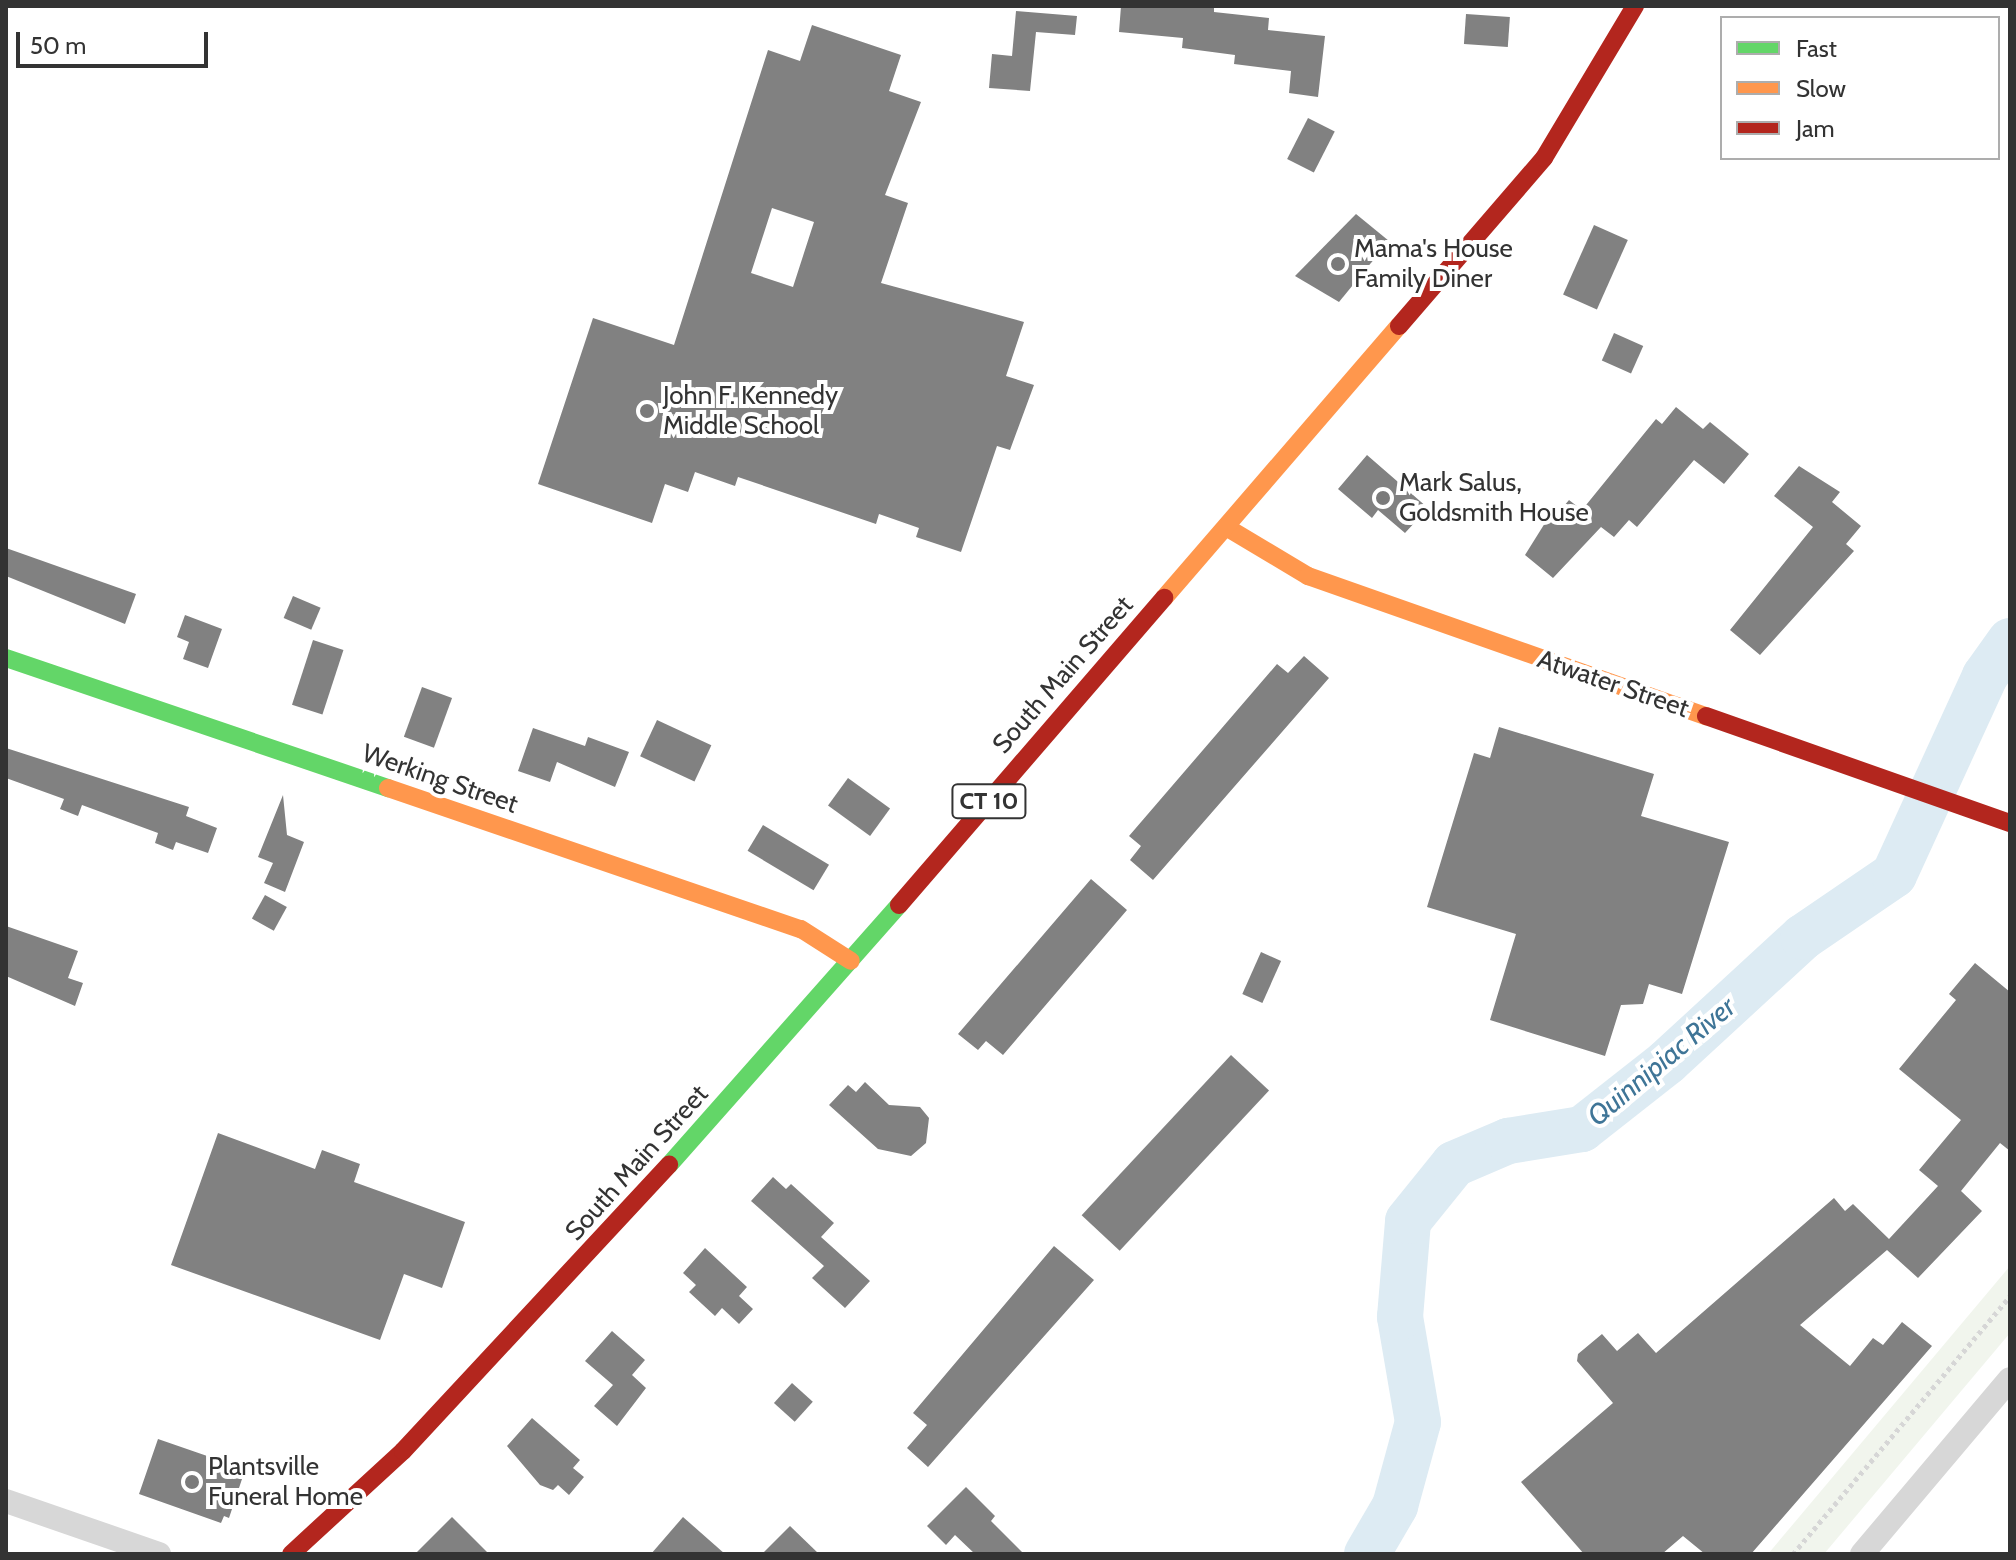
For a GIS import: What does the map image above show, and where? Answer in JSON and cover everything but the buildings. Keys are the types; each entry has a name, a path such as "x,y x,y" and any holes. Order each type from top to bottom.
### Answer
{"main road":[{"name":"South Main Street","path":"291,1554 403,1451 547,1301 851,961 1544,158 1635,6"},
{"name":"Atwater Street","path":"1226,527 1308,576 2010,823"},
{"name":"Werking Street","path":"6,658 801,929 851,961"}],"street":[{"path":"1862,1554 2010,1379"},
{"path":"6,1501 159,1554"}],"path":[{"path":"1793,1554 2010,1296"}],"shaded area":[{"path":"2010,1266 2010,1333 1824,1554 1768,1554"}],"waterway":[{"name":"Quinnipiac River","path":"1367,1554 1395,1506 1418,1422 1400,1317 1408,1221 1454,1164 1508,1141 1582,1129 1667,1062 1803,937 1894,875 1985,676 2010,641"}],"traffic: fast":[{"path":"6,658 388,788"},
{"path":"669,1165 899,905"}],"traffic: slow":[{"path":"1164,598 1399,326"},
{"path":"1226,527 1308,576 1706,716"},
{"path":"388,788 801,929 851,961"}],"traffic: jam":[{"path":"1399,326 1544,158 1635,6"},
{"path":"899,905 1164,598"},
{"path":"1706,716 2010,823"},
{"path":"291,1554 403,1451 669,1165"}],"place":[{"name":"Mama's House Family Diner","path":"1338,264"},
{"name":"John F. Kennedy Middle School","path":"647,411"},
{"name":"Mark Salus, Goldsmith House","path":"1383,498"},
{"name":"Plantsville Funeral Home","path":"192,1482"}]}
